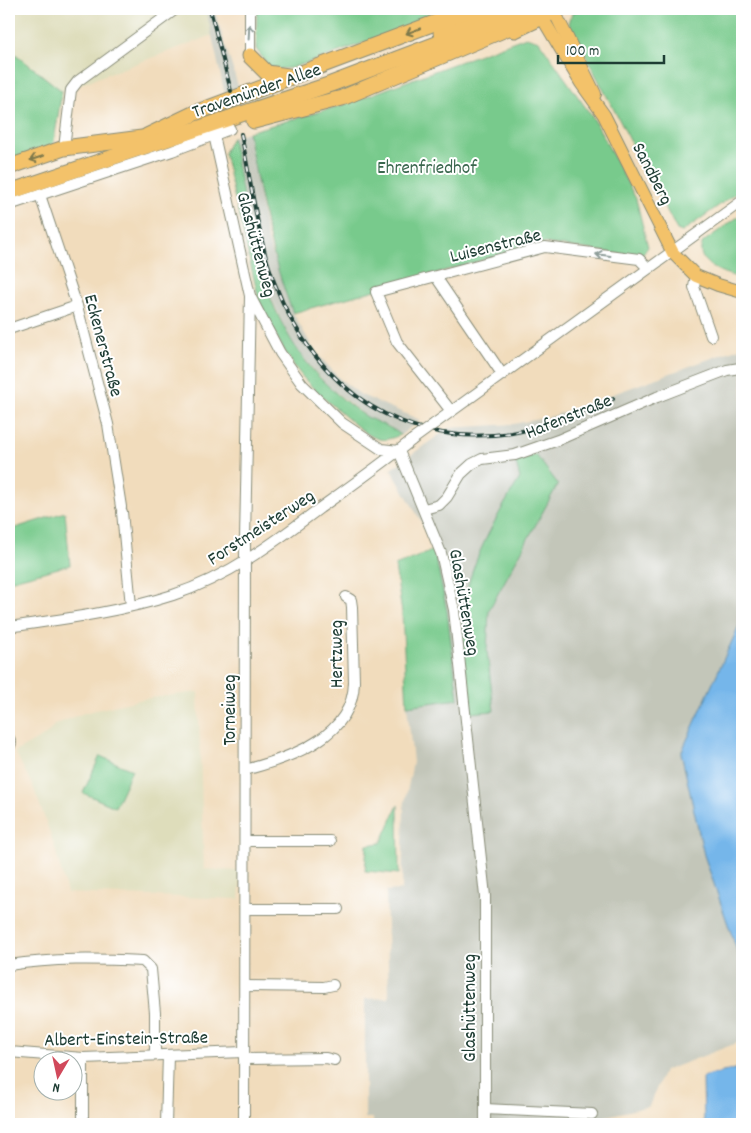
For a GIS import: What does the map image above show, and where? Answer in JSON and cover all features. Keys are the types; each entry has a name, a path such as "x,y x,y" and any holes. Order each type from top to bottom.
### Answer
{"highway":[{"name":"Travemünder Allee","path":"9,181 339,71 498,9"},
{"path":"9,167 64,148 145,137 195,113 465,11"},
{"path":"230,129 320,105 365,89 478,41 512,31 539,12"},
{"name":"Travemünder Allee","path":"9,192 263,108 539,12"},
{"path":"250,56 267,73 279,76 294,76"},
{"path":"263,108 301,103 365,89"}],"main road":[{"name":"Sandberg","path":"539,12 576,74 601,110 673,253 696,276"},
{"path":"696,276 742,292"}],"street":[{"path":"64,148 71,90 78,81 176,9"},
{"path":"250,9 250,56"},
{"name":"Travemünder Allee","path":"9,205 230,129"},
{"name":"Glashüttenweg","path":"214,136 250,296 280,353 302,384 320,404 342,423 381,448 399,451 442,553 454,610 485,896 485,1124"},
{"name":"Eckenerstraße","path":"40,195 78,306 108,424 122,510 131,606"},
{"path":"399,451 451,411 742,202"},
{"name":"Luisenstraße","path":"451,411 397,342 376,292 545,247 639,259 648,268"},
{"path":"696,276 694,287 710,336"},
{"name":"Luisenstraße","path":"436,277 502,374"},
{"name":"Torneiweg","path":"244,1124 246,986 246,560 250,296"},
{"path":"9,329 78,306"},
{"name":"Hafenstraße","path":"424,509 439,505 447,497 461,474 472,464 482,459 515,455 558,440 657,397 727,370 740,368"},
{"name":"Forstmeisterweg","path":"9,627 81,617 131,606 183,591 246,560 399,451"},
{"name":"Hertzweg","path":"245,770 278,761 312,745 326,735 346,712 352,697 354,682 352,606 350,600 346,597"},
{"path":"245,840 330,841"},
{"path":"245,909 338,909"},
{"path":"9,965 46,959 106,959 143,961 148,964 151,969 155,1013 155,1055"},
{"path":"246,986 324,987 333,985"},
{"name":"Albert-Einstein-Straße","path":"9,1052 83,1058 155,1055 244,1055 326,1058 334,1060"},
{"path":"166,1124 168,1055"},
{"path":"82,1124 83,1058"},
{"path":"485,1109 592,1114"}],"shaded area":[{"path":"9,9 206,9 213,35 62,91 9,49"},
{"path":"206,9 214,9 239,89 225,95"},
{"path":"248,132 267,238 293,313 314,350 340,379 361,395 420,420 401,435 390,427 367,417 327,385 299,353 284,327 265,283 251,234 232,137"},
{"path":"742,347 742,619 681,753 730,933 742,965 742,1041 664,1071 649,1106 574,1124 373,1124 373,1118 365,1118 365,999 389,998 386,891 402,890 404,807 413,762 407,706 458,699 447,611 434,550 422,523 391,469 449,428 514,424 553,416"},
{"path":"198,692 204,869 241,871 239,899 67,893 54,844 33,786 15,752 47,734 54,725 84,713 143,699"}],"green space":[{"path":"257,9 456,9 325,57 291,68 279,69 269,66 256,49"},
{"path":"583,9 742,9 742,189 682,232 677,230 569,24 572,13"},
{"name":"Ehrenfriedhof","path":"526,37 539,41 595,121 636,199 648,247 641,257 544,243 293,313 271,246 248,132 346,104"},
{"path":"9,49 62,91 53,147 9,162"},
{"path":"232,137 252,237 261,270 272,302 287,332 305,360 328,386 362,414 401,435 382,439 375,438 362,430 307,382 281,344 260,304 224,153"},
{"path":"742,214 742,278 712,267 702,256 701,250 703,242"},
{"path":"536,455 558,484 489,610 487,651 494,711 470,713 462,643 466,592 472,572 489,533 520,478 515,460"},
{"path":"65,512 70,565 9,581 9,530"},
{"path":"434,550 447,611 458,699 407,706 402,613 395,566"},
{"path":"100,756 132,770 115,807 83,793"},
{"path":"398,805 399,874 365,871 367,845 381,843"}],"water":[{"path":"742,619 742,965 704,855 681,753"},
{"path":"742,1067 742,1124 704,1124 703,1077"}],"railway":[{"path":"210,9 231,91"},
{"path":"241,134 263,245 282,302 302,338 327,370 356,396 390,416 427,430 468,435 512,433 538,427 613,399"}]}
